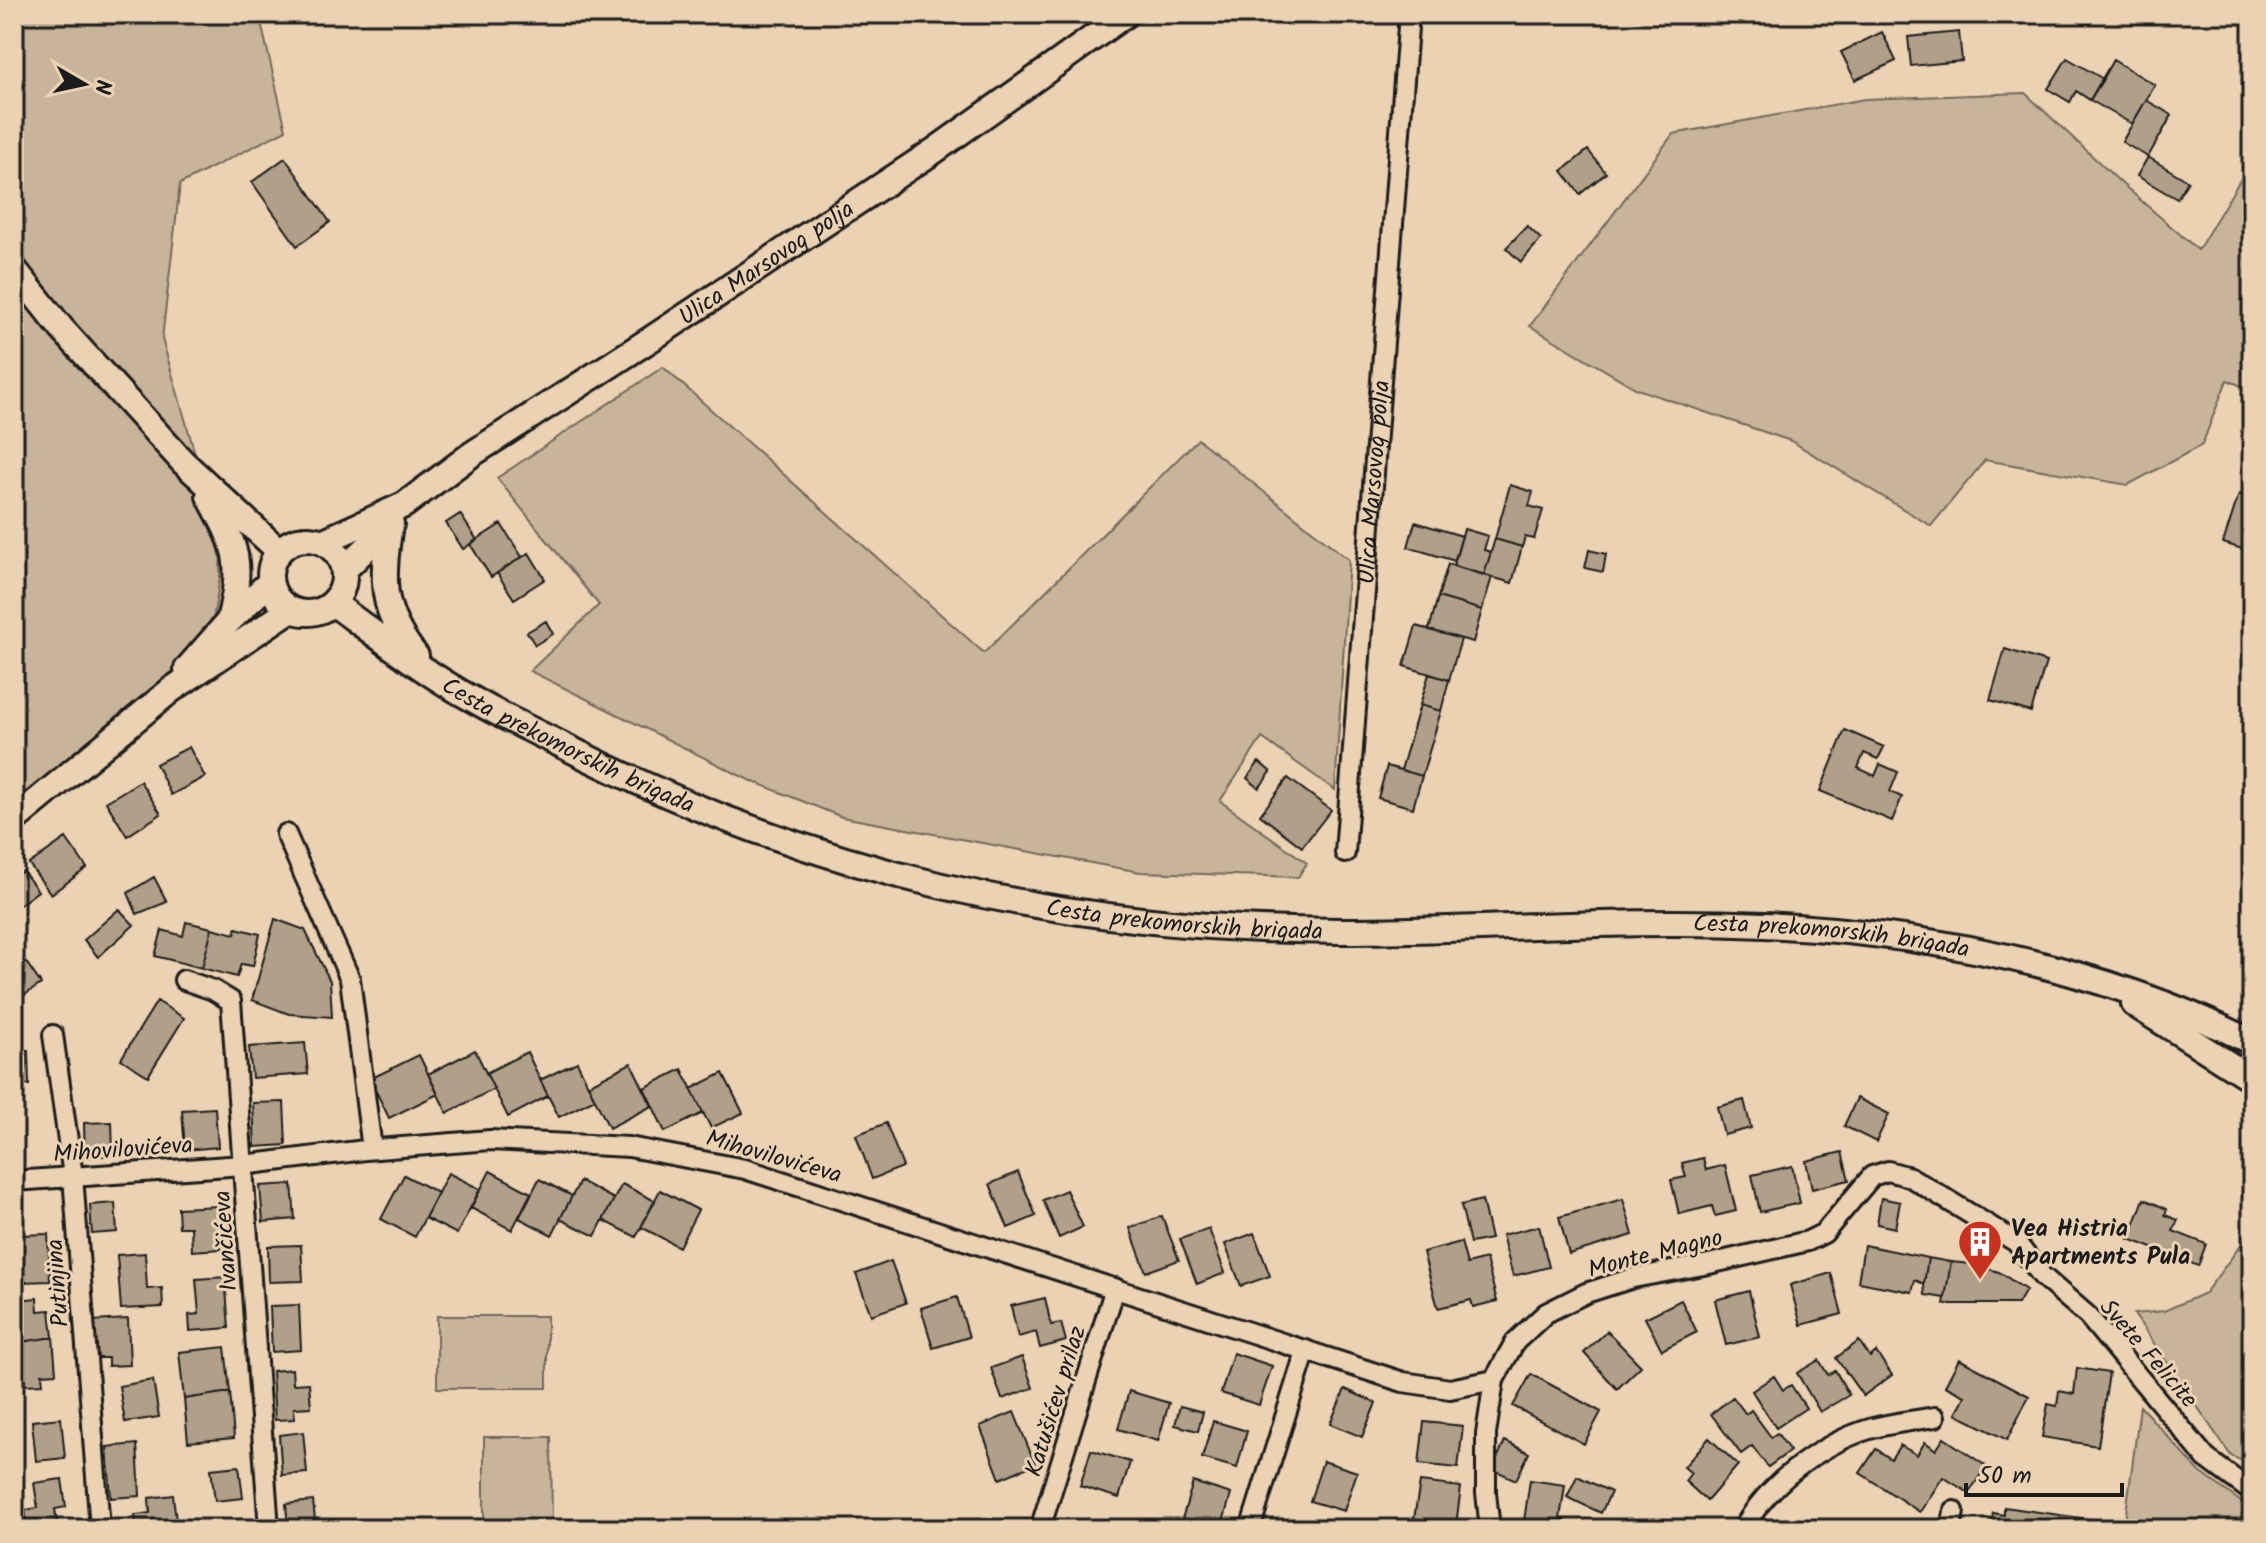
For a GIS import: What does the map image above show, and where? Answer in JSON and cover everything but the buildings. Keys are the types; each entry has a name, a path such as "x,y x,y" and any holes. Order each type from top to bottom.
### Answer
{"main road":[{"name":"Ulica Marsovog polja","path":"344,570 397,515 472,454 934,151 1126,14"},
{"path":"14,269 112,386 198,477 279,551"},
{"path":"198,477 227,528 237,555 237,579 229,621"},
{"name":"Ulica Marsovog polja","path":"322,542 397,515"},
{"path":"397,515 384,564 384,596 395,627 427,671"},
{"path":"299,540 322,542 338,555 344,570 343,587 333,603 322,611 290,610 279,601 270,582 272,564 279,551 299,540"},
{"path":"171,690 195,657 270,582"},
{"name":"Cesta prekomorskih brigada","path":"333,603 473,700 620,775 711,814 846,862 912,880 1007,900 1125,919 1245,929 1343,931 1730,924 1858,931 1979,951 2102,983 2152,1000 2252,1042"},
{"path":"14,820 171,690 290,610"},
{"name":"Cesta prekomorskih brigada","path":"2102,983 2252,1079"}],"street":[{"name":"Ulica Marsovog polja","path":"1345,853 1409,14"},
{"path":"286,834 350,979 372,1149"},
{"name":"Ivančićeva","path":"184,980 213,990 231,1001 269,1529"},
{"name":"Putinjina","path":"53,1035 73,1176 100,1529"},
{"name":"Mihovilovićeva","path":"14,1181 243,1165 372,1149 490,1140 629,1147 745,1169 1403,1382 1450,1389 1494,1380"},
{"name":"Monte Magno","path":"1490,1529 1486,1493 1486,1434 1494,1380 1515,1342 1546,1313 1586,1293 1633,1278 1808,1241 1824,1233 1872,1176 1888,1171"},
{"name":"Svete Felicite","path":"1888,1171 1910,1177 2016,1242 2042,1276 2088,1316 2206,1458 2252,1492"},
{"name":"Katušićev prilaz","path":"1040,1529 1115,1288"},
{"path":"1250,1529 1306,1350"},
{"path":"1743,1529 1753,1510 1782,1480 1815,1454 1871,1429 1935,1417"}],"shaded area":[{"path":"14,14 259,14 286,130 180,184 162,339 221,544 220,577 210,639 66,763 14,803"},
{"path":"2025,93 2198,250 2252,160 2252,390 2227,380 2202,445 2128,485 1985,460 1931,526 1791,441 1637,389 1530,326 1673,134 1865,99"},
{"path":"663,367 984,653 1198,439 1349,560 1335,790 1262,738 1220,801 1307,863 1298,877 1140,872 842,817 747,779 530,671 599,605 497,478"},
{"path":"2252,1230 2252,1465 2231,1456 2134,1314 2164,1311 2205,1293"},
{"path":"437,1316 547,1316 547,1388 437,1388"},
{"path":"2140,1406 2200,1472 2252,1510 2252,1529 2124,1529"},
{"path":"484,1437 551,1437 552,1529 484,1529"}],"place":[{"name":"Vea Histria Apartments Pula","path":"1980,1281"}]}
